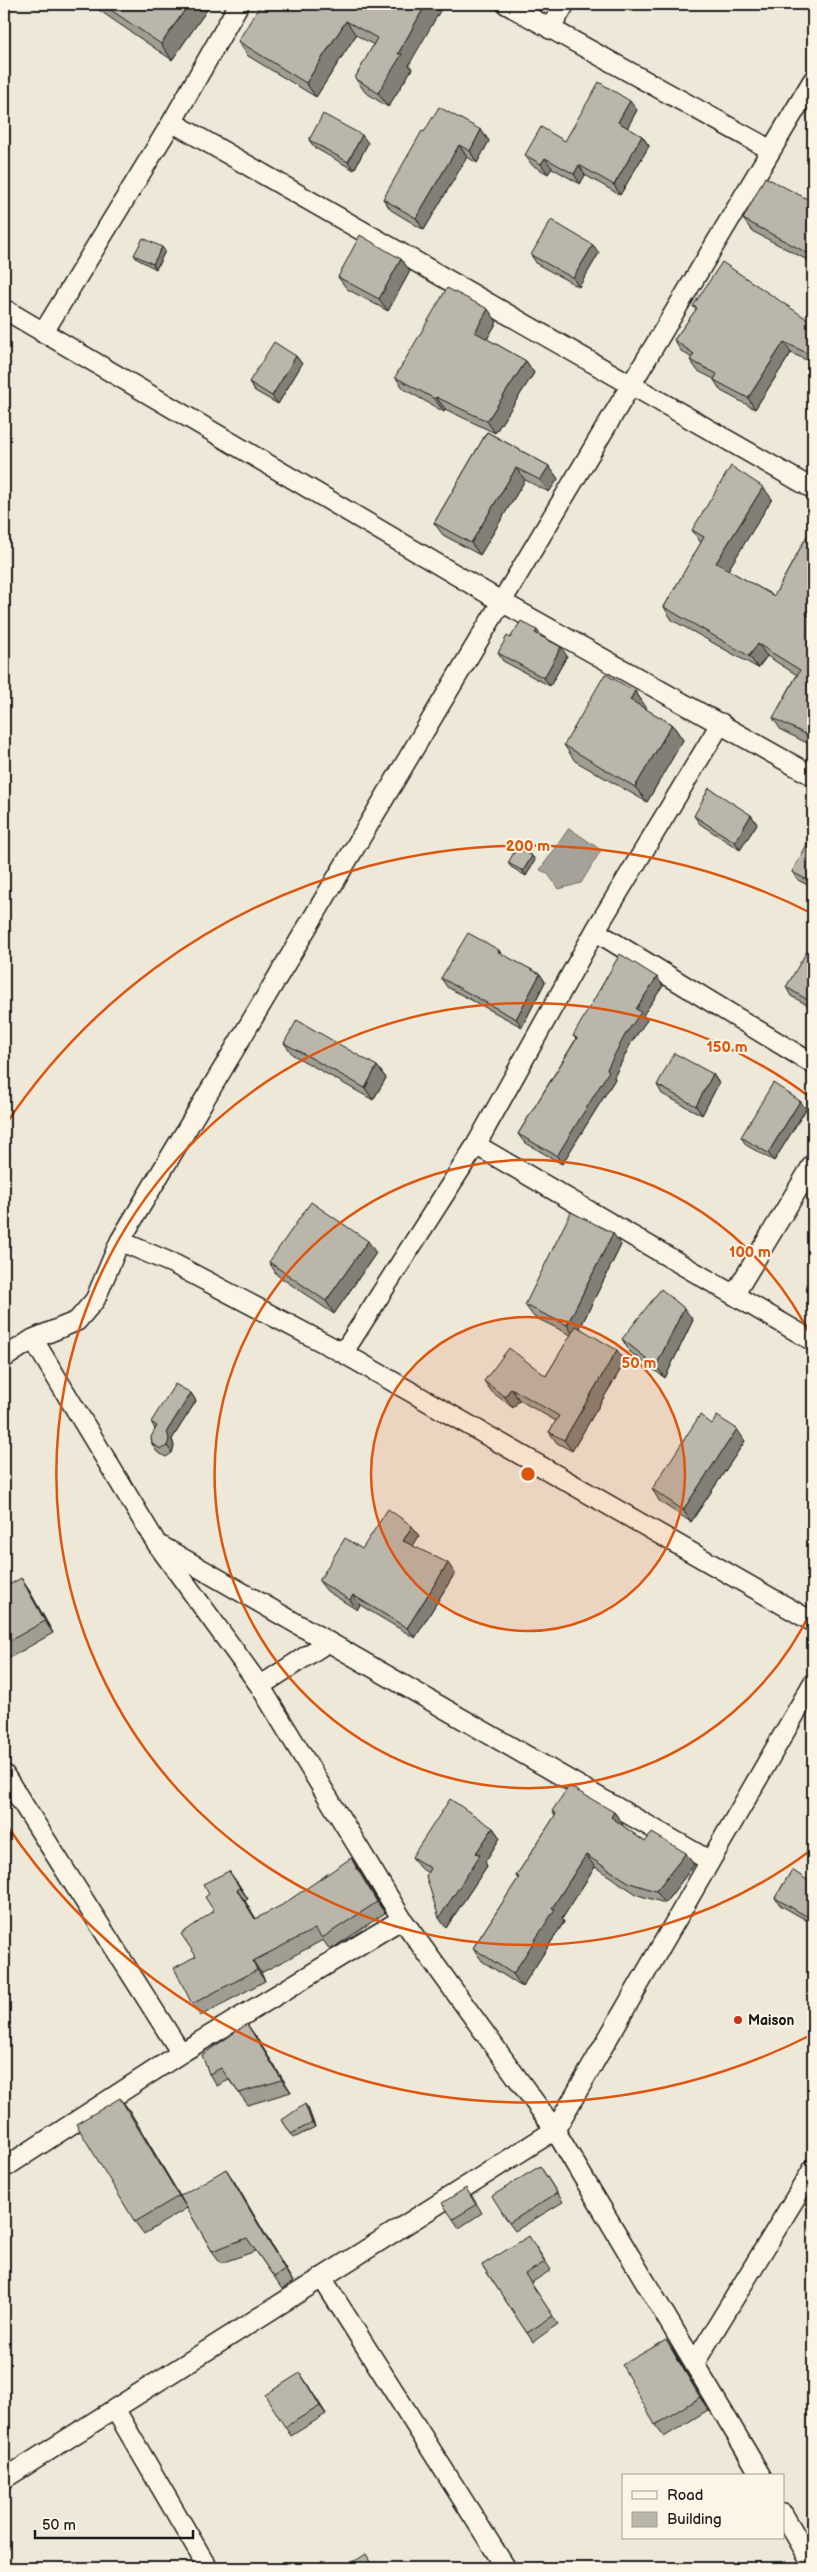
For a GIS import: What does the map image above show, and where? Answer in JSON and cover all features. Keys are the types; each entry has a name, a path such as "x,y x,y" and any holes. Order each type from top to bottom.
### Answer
{"street":[{"path":"43,333 172,122 238,4"},
{"path":"506,4 771,150"},
{"path":"550,29 565,4"},
{"path":"4,1358 33,1339 77,1321 95,1300 120,1241 813,80"},
{"path":"172,122 813,489"},
{"path":"4,309 502,602 813,776"},
{"path":"343,1353 476,1145 595,931 721,723"},
{"path":"595,931 813,1064"},
{"path":"476,1145 813,1340"},
{"path":"734,1295 813,1164"},
{"path":"120,1241 174,1264 343,1353 813,1622"},
{"path":"33,1339 158,1544 260,1686 402,1919 555,2130 759,2474"},
{"path":"158,1544 710,1862"},
{"path":"260,1686 328,1642"},
{"path":"4,2479 555,2130 813,1683"},
{"path":"4,1774 181,2053"},
{"path":"4,2168 181,2053 402,1919"},
{"path":"694,2364 813,2169"},
{"path":"322,2278 506,2568"},
{"path":"115,2409 208,2568"},
{"path":"784,2516 813,2565"}],"shaded area":[{"path":"569,828 601,850 581,883 559,889 547,873 540,870"}],"building":[{"path":"102,4 189,4 161,44"},
{"path":"261,4 371,4 377,7 378,4 426,4 398,54 402,54 378,93 355,78 377,38 346,21 306,83 238,41"},
{"path":"599,82 630,101 618,122 642,136 614,185 579,165 574,174 545,158 541,164 525,155 541,127 565,141"},
{"path":"439,107 481,130 470,151 459,145 416,218 383,199 422,131 424,132"},
{"path":"323,114 362,135 348,162 309,140"},
{"path":"765,177 813,202 813,256 743,219"},
{"path":"551,220 593,245 573,278 531,255"},
{"path":"360,235 401,259 379,299 338,277"},
{"path":"143,238 162,247 153,264 134,255"},
{"path":"722,262 813,322 813,356 784,342 748,398 714,380 717,374 690,360 694,354 674,340 697,308 693,306"},
{"path":"447,288 488,309 475,332 526,361 487,421 436,397 435,399 395,377"},
{"path":"274,342 296,356 272,396 249,382"},
{"path":"487,432 549,466 540,480 516,468 471,543 434,523"},
{"path":"731,466 763,487 716,563 774,596 813,525 813,602 806,614 811,618 810,621 813,622 813,719 805,734 773,718 800,670 758,644 749,656 664,607 704,537 692,530"},
{"path":"521,621 537,630 535,633 561,647 544,678 498,653 507,636 510,638"},
{"path":"605,674 635,691 630,700 672,724 635,787 564,745"},
{"path":"709,788 751,815 735,842 694,816"},
{"path":"813,834 813,883 792,872"},
{"path":"517,847 532,856 523,871 508,863"},
{"path":"468,933 499,950 498,952 540,974 516,1019 441,978"},
{"path":"809,948 813,951 813,1003 786,987"},
{"path":"620,954 657,977 636,1009 641,1012 625,1035 607,1069 609,1071 557,1156 518,1134 577,1038 573,1036"},
{"path":"297,1020 377,1066 365,1088 284,1043"},
{"path":"674,1053 713,1074 696,1106 657,1085"},
{"path":"773,1083 800,1101 768,1153 741,1137"},
{"path":"311,1202 368,1241 326,1301 269,1262"},
{"path":"571,1212 613,1233 567,1325 525,1305"},
{"path":"661,1289 684,1308 656,1366 622,1339"},
{"path":"576,1326 617,1350 564,1440 549,1432 559,1416 511,1388 505,1397 484,1381 509,1348 546,1376"},
{"path":"175,1384 191,1393 167,1431 169,1439 167,1446 161,1449 152,1444 151,1437 157,1426 151,1422"},
{"path":"700,1415 712,1424 717,1416 737,1429 683,1510 652,1489"},
{"path":"388,1509 412,1526 403,1541 448,1563 407,1628 353,1595 350,1600 319,1581 345,1538 362,1549"},
{"path":"21,1578 45,1621 4,1644 4,1588"},
{"path":"569,1786 614,1812 611,1817 645,1842 652,1833 686,1853 656,1891 630,1883 586,1855 552,1908 555,1909 513,1974 473,1948 519,1877 516,1876 556,1814 552,1811"},
{"path":"450,1799 493,1828 476,1853 480,1855 439,1918 426,1876 430,1868 412,1857"},
{"path":"351,1858 377,1902 322,1938 315,1929 253,1961 257,1970 192,2004 174,1968 196,1956 181,1934 214,1911 205,1897 209,1894 203,1884 229,1871 240,1888 237,1890 255,1919 282,1905"},
{"path":"792,1870 813,1884 813,1909 808,1917 775,1898"},
{"path":"247,2024 282,2080 239,2093 221,2068 209,2074 202,2055"},
{"path":"120,2098 179,2196 135,2222 76,2124"},
{"path":"305,2104 312,2123 291,2134 282,2120"},
{"path":"540,2166 557,2193 509,2223 492,2196"},
{"path":"226,2169 285,2270 274,2277 247,2238 212,2251 180,2196"},
{"path":"466,2188 476,2205 453,2219 442,2203"},
{"path":"529,2236 545,2262 525,2274 553,2316 527,2333 482,2265"},
{"path":"666,2340 700,2397 655,2425 622,2365"},
{"path":"300,2373 320,2406 285,2427 265,2395"},
{"path":"366,2554 375,2568 356,2568 352,2563"}],"place":[{"name":"Maison","path":"738,2020"}]}
